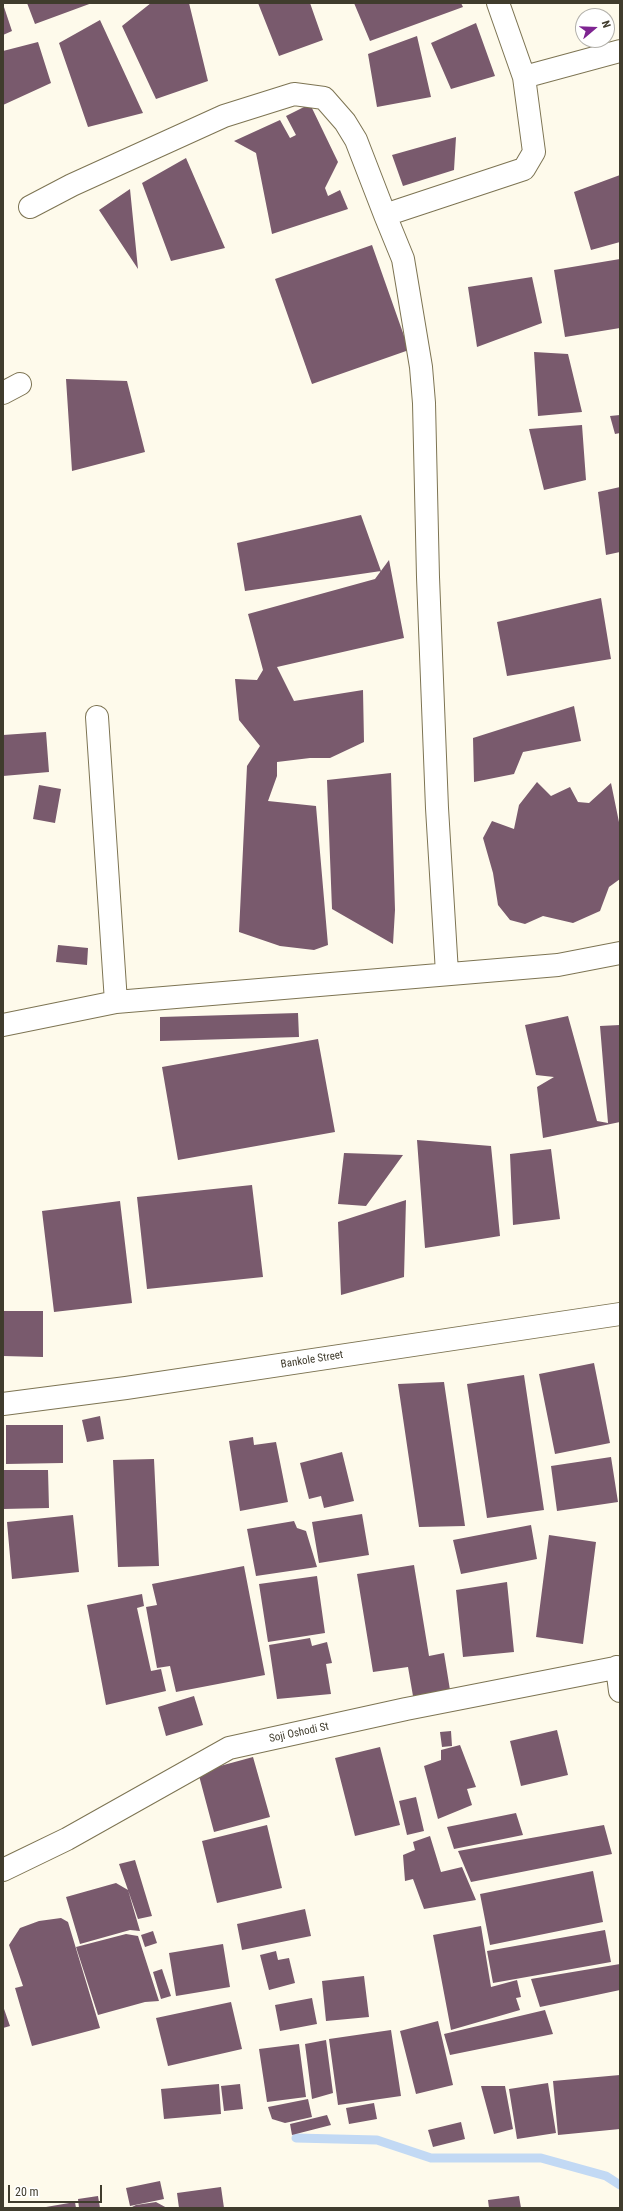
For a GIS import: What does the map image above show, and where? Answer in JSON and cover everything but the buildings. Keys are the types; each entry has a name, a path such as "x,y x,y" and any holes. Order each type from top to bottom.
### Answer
{"street":[{"path":"385,215 524,169 534,152 524,77 498,3"},
{"path":"524,77 620,51"},
{"path":"30,207 66,188 224,116 294,94 324,98 345,122 356,140 403,259 421,367 424,403 428,577 437,808 447,973"},
{"path":"97,718 116,1002"},
{"path":"3,1025 116,1002 447,973 558,965 620,953"},
{"name":"Bankole Street","path":"3,1404 126,1388 620,1314"},
{"path":"618,1667 620,1691"},
{"name":"Soji Oshodi St","path":"3,1870 67,1840 229,1748 618,1667"}],"waterway":[{"path":"296,2138 377,2140 431,2158 541,2158 606,2176 620,2185"}]}
